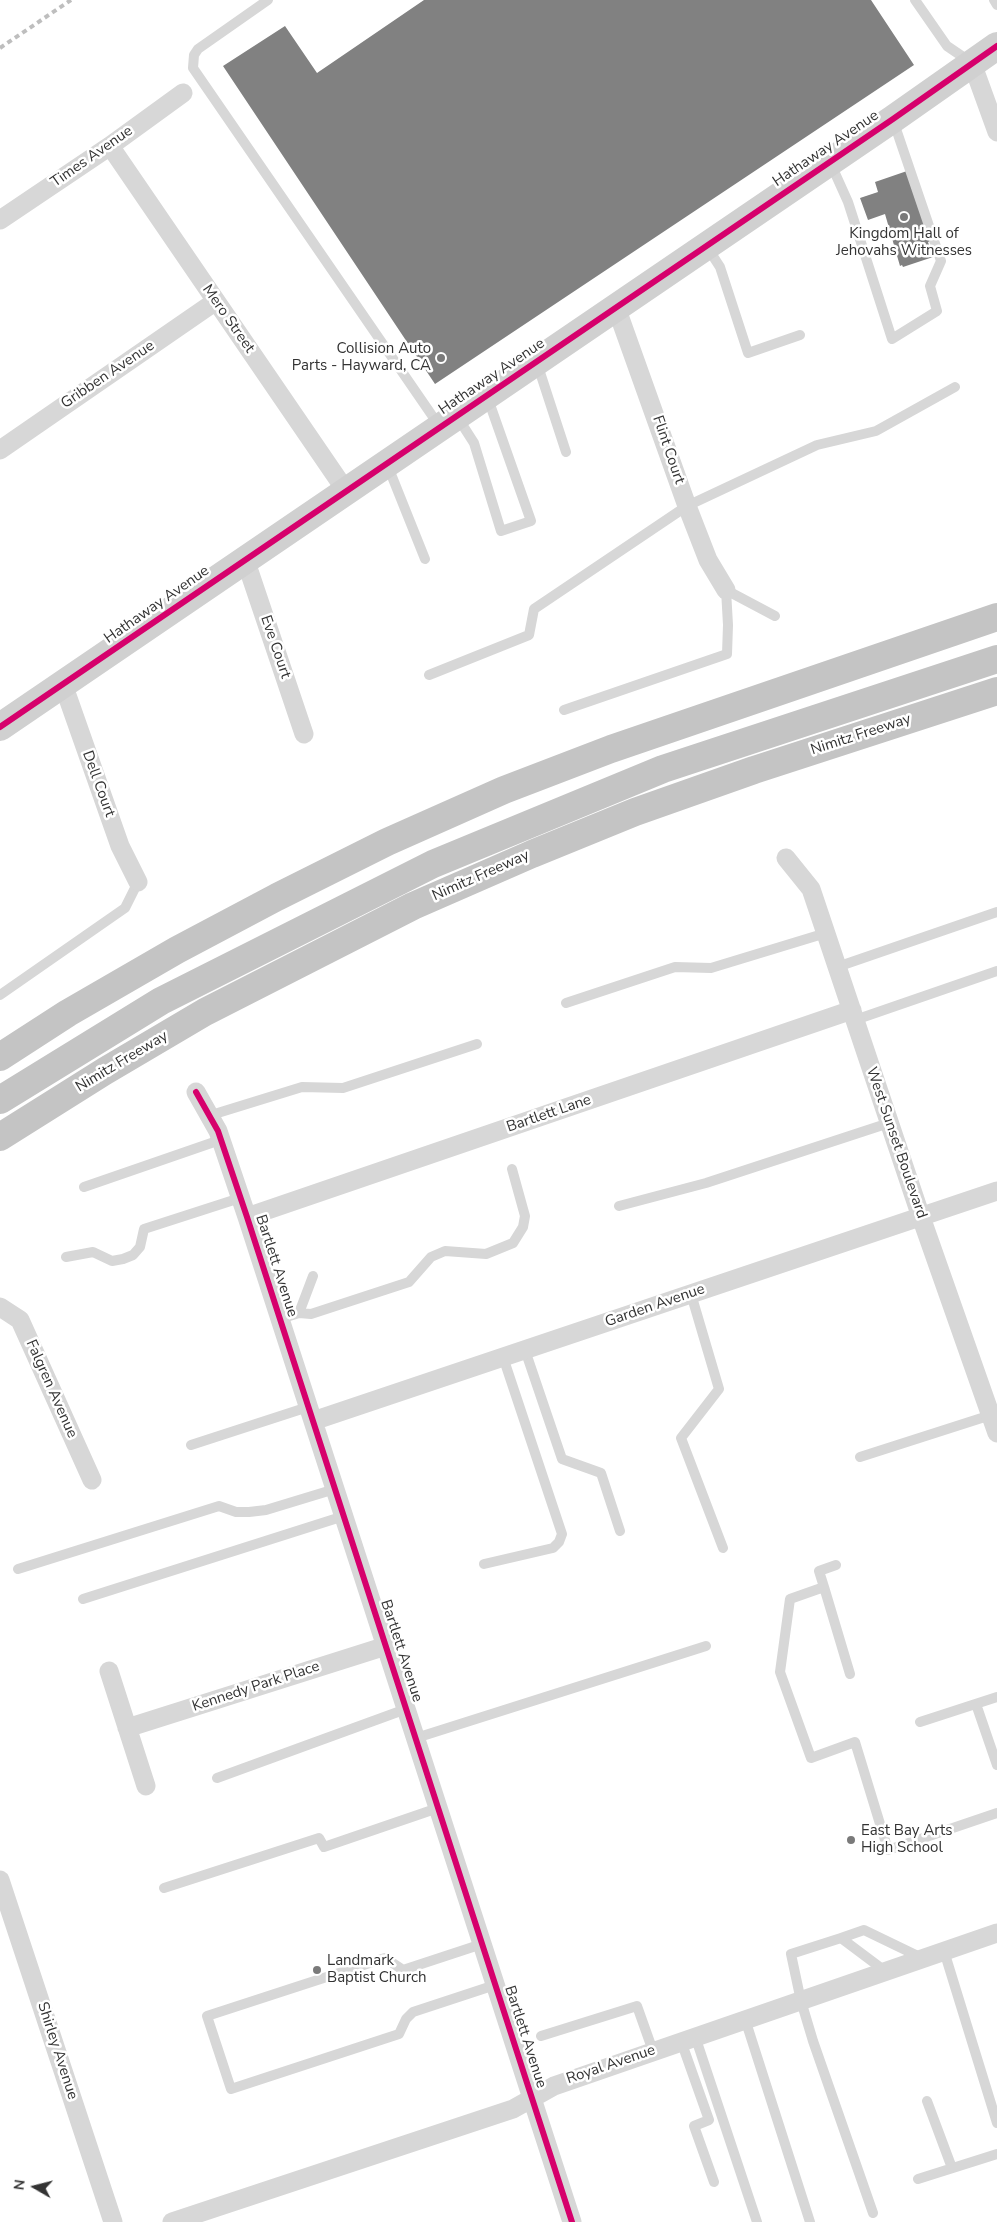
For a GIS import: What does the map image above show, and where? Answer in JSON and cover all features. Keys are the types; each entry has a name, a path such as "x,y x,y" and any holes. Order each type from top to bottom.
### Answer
{"highway":[{"path":"926,640 997,610"},
{"path":"0,1057 68,1013 177,950 387,842 504,790 611,749 997,617"},
{"path":"0,1100 161,1001 433,864 663,769 997,658"},
{"name":"Nimitz Freeway","path":"0,1137 105,1070 205,1012 413,906 532,854 636,812 754,770 997,691"}],"street":[{"name":"Hathaway Avenue","path":"0,727 893,119 997,46"},
{"path":"972,63 997,132"},
{"name":"Times Avenue","path":"0,220 110,146 183,93"},
{"name":"Mero Street","path":"110,146 346,491"},
{"name":"Gribben Avenue","path":"0,450 216,301"},
{"name":"Flint Court","path":"616,307 687,506 708,560 726,590"},
{"name":"Eve Court","path":"245,559 304,734"},
{"name":"Dell Court","path":"63,684 120,846 138,882"},
{"name":"West Sunset Boulevard","path":"786,858 811,889 921,1217 997,1433"},
{"name":"Bartlett Lane","path":"247,1216 853,1015"},
{"name":"Bartlett Avenue","path":"196,1092 220,1140 247,1216 572,2222"},
{"name":"Garden Avenue","path":"311,1414 525,1350 997,1191"},
{"name":"Falgren Avenue","path":"1,1306 20,1320 92,1480"},
{"name":"Kennedy Park Place","path":"127,1728 386,1646"},
{"path":"109,1671 146,1786"},
{"name":"Shirley Avenue","path":"0,1880 113,2222"},
{"name":"Royal Avenue","path":"172,2222 513,2110 554,2086 653,2050 997,1933"}],"lane":[{"path":"268,0 198,49 194,55 193,68 448,421 474,443 501,530 531,521 486,396"},
{"path":"915,0 947,46 972,63"},
{"path":"994,0 997,5"},
{"path":"829,161 848,202 892,339 937,311 930,286 941,261 893,119"},
{"path":"706,246 720,267 748,353 800,335"},
{"path":"536,362 566,452"},
{"path":"429,675 529,635 534,609 687,506 817,445 876,431 955,387"},
{"path":"386,463 425,559"},
{"path":"726,590 775,616"},
{"path":"564,710 727,654 726,590"},
{"path":"0,995 125,908 138,882"},
{"path":"837,967 997,912"},
{"path":"566,1003 675,967 710,968 826,933"},
{"path":"853,1015 997,971"},
{"path":"208,1116 302,1087 343,1088 476,1044"},
{"path":"619,1206 724,1178 889,1123"},
{"path":"84,1187 220,1140"},
{"path":"280,1319 299,1313 311,1314 409,1282 431,1257 445,1251 486,1254 513,1243 523,1227 525,1216 512,1168"},
{"path":"66,1257 93,1252 112,1261 128,1257 133,1255 140,1247 144,1229 240,1198"},
{"path":"299,1313 313,1276"},
{"path":"691,1294 719,1389 681,1438 723,1548"},
{"path":"525,1350 562,1459 601,1473 620,1531"},
{"path":"484,1564 553,1548 559,1542 562,1534 503,1357"},
{"path":"191,1445 311,1414"},
{"path":"860,1457 991,1414"},
{"path":"18,1569 219,1506 236,1512 266,1510 335,1489"},
{"path":"82,1599 344,1516"},
{"path":"836,1565 819,1571 850,1674"},
{"path":"824,1588 790,1599 780,1672 810,1758 855,1742 888,1850 997,1813"},
{"path":"416,1738 706,1646"},
{"path":"920,1722 997,1697"},
{"path":"976,1704 997,1766"},
{"path":"217,1778 406,1708"},
{"path":"164,1888 319,1838 324,1847 438,1808"},
{"path":"873,2213 801,2001 791,1954 864,1930 923,1958"},
{"path":"841,1938 885,1972"},
{"path":"482,1944 403,1970 385,1958 207,2016 231,2090 399,2034 406,2019 412,2012 495,1985"},
{"path":"944,1952 997,2123"},
{"path":"542,2036 637,2006 653,2050"},
{"path":"745,2019 810,2222"},
{"path":"688,2039 709,2120 694,2126 714,2182"},
{"path":"688,2039 757,2222"},
{"path":"928,2101 952,2168"},
{"path":"918,2179 997,2154"}],"building":[{"path":"424,0 871,0 914,65 435,384 223,66 285,26 317,73"},
{"name":"Kingdom Hall of Jehovahs Witnesses","path":"907,171 930,241 928,242 933,257 903,267 902,265 900,266 885,214 868,220 860,198 878,192 875,182"}],"railway":[{"path":"0,48 71,0"}],"cycle path":[{"path":"0,727 893,119 997,46"},
{"path":"196,1092 218,1131 247,1217 572,2222"}],"place":[{"name":"Kingdom Hall of Jehovahs Witnesses","path":"904,217"},
{"name":"Collision Auto Parts - Hayward, CA","path":"441,358"},
{"name":"East Bay Arts High School","path":"851,1840"},
{"name":"Landmark Baptist Church","path":"317,1970"}]}
